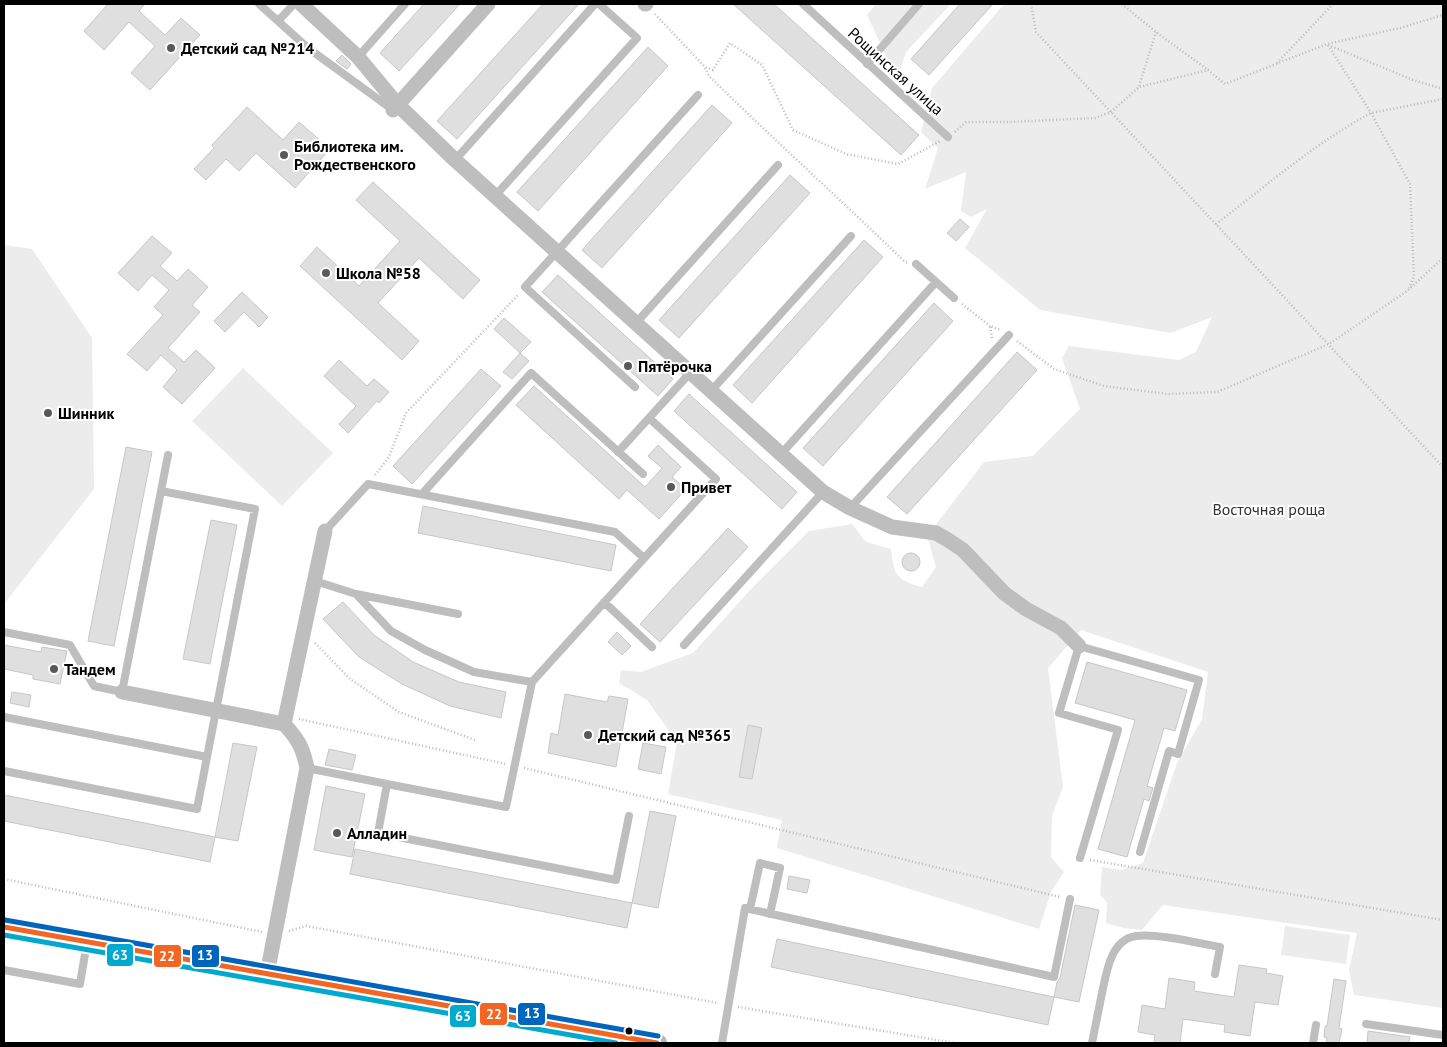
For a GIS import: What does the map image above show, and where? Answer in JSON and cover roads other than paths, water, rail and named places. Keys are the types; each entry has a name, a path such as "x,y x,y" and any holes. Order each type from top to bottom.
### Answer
{"main road":[{"path":"4,927 658,1043"}],"street":[{"path":"301,4 358,57 395,107 823,492 850,508 892,527 936,533 948,540 962,550 1004,593 1026,609 1061,628 1079,646"},
{"path":"395,107 488,4"},
{"path":"284,720 325,531"},
{"path":"122,692 216,710 284,720 303,749 307,768 266,974"}],"lane":[{"path":"259,4 308,48 395,107"},
{"path":"278,21 294,4"},
{"path":"358,57 405,4"},
{"path":"455,160 597,4 637,38 495,196"},
{"name":"Рощинская улица","path":"803,4 948,137"},
{"path":"867,64 919,4"},
{"path":"635,387 525,287 698,95"},
{"path":"636,323 778,165"},
{"path":"711,391 851,236"},
{"path":"916,264 954,298"},
{"path":"782,454 936,282"},
{"path":"850,508 1009,334"},
{"path":"422,494 531,373 642,474"},
{"path":"618,452 690,373"},
{"path":"307,768 506,807 532,682 716,479 649,418"},
{"path":"4,632 70,645 94,686 122,692 168,455"},
{"path":"325,531 368,484 615,532 644,558"},
{"path":"4,771 197,809 255,509 161,491"},
{"path":"684,645 823,492"},
{"path":"315,581 356,594 458,614"},
{"path":"356,594 391,631 425,650 474,672 532,682"},
{"path":"604,602 652,647"},
{"path":"1080,858 1118,730 1060,713 1079,646 1199,680 1178,754 1169,751 1140,852"},
{"path":"4,717 207,757"},
{"path":"387,784 378,833 616,880 629,816"},
{"path":"750,909 760,863 780,868 770,914"},
{"path":"722,1043 745,908 1054,976 1070,899"},
{"path":"1092,1043 1108,964 1115,950 1125,939 1136,936 1152,936 1220,947 1215,974"},
{"path":"4,970 80,984 87,942"},
{"path":"1366,1024 1443,1035"},
{"path":"1313,1043 1316,1025"}],"place":[{"name":"Детский сад №214","path":"171,48"},
{"name":"Библиотека им. Рождественского","path":"284,155"},
{"name":"Школа №58","path":"326,273"},
{"name":"Пятёрочка","path":"628,366"},
{"name":"Шинник","path":"48,413"},
{"name":"Привет","path":"671,487"},
{"name":"Тандем","path":"54,669"},
{"name":"Детский сад №365","path":"588,735"},
{"name":"Алладин","path":"337,833"}],"park label":[{"name":"Восточная роща","path":"1269,509"}]}
